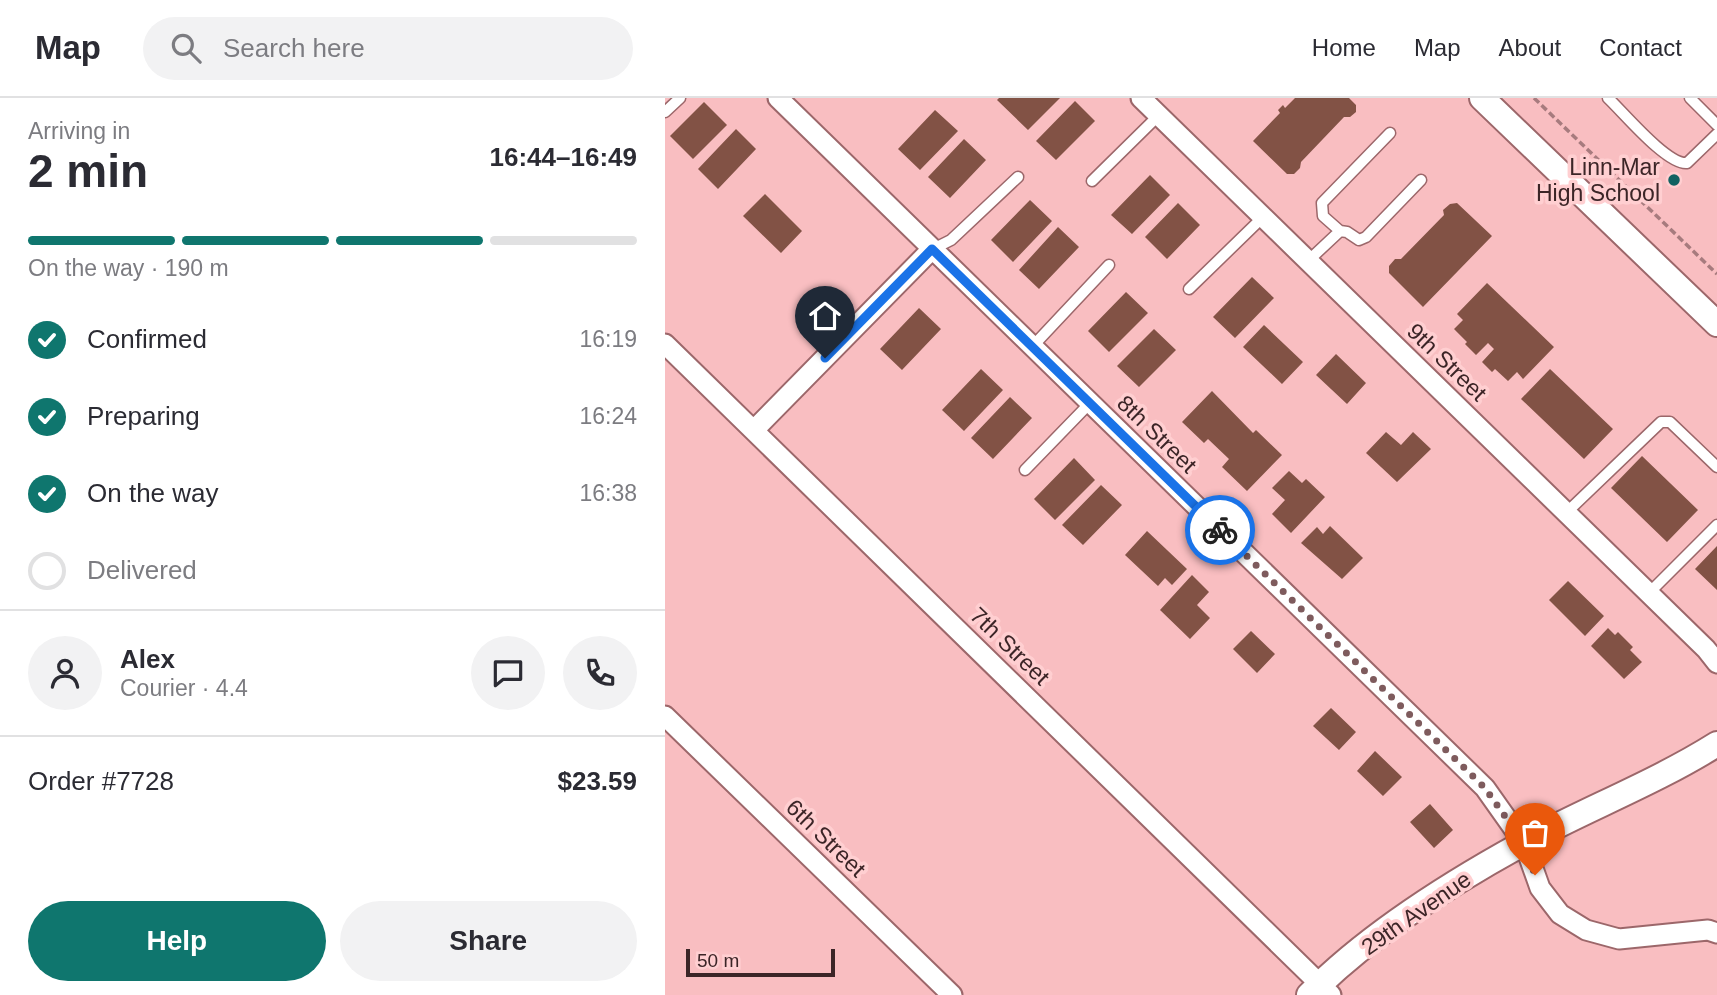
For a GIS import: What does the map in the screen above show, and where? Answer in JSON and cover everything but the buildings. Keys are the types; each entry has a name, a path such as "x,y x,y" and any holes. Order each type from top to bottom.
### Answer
{"street":[{"name":"8th Street","path":"778,98 1485,788 1524,843 1540,888 1560,914 1586,930 1619,939 1708,930 1717,933"},
{"name":"9th Street","path":"1141,98 1649,593 1717,663"},
{"path":"1482,98 1717,324"},
{"path":"754,430 932,249"},
{"name":"7th Street","path":"665,344 1320,992"},
{"name":"6th Street","path":"665,716 952,995"},
{"name":"29th Avenue","path":"1320,992 1382,934 1451,885 1524,843 1686,764 1717,744"}],"lane":[{"path":"665,112 680,98"},
{"path":"1608,98 1669,157 1681,164 1688,163 1717,134"},
{"path":"1690,98 1717,125"},
{"path":"1092,181 1159,115"},
{"path":"1390,133 1322,203 1323,216 1340,231 1359,240 1366,237 1421,180"},
{"path":"932,249 951,240 1018,177"},
{"path":"1189,289 1263,216"},
{"path":"1308,261 1340,231"},
{"path":"1032,347 1109,265"},
{"path":"1025,470 1090,403"},
{"path":"1566,513 1661,422 1670,422 1717,467"},
{"path":"1649,593 1717,525"}],"path":[{"path":"1534,98 1717,274"}],"way so far":[{"path":"1220,530 1485,788 1524,843 1535,875"}],"place":[{"name":"Linn-Mar High School","path":"1674,180"}],"route":[{"path":"825,358 932,249 1220,530"}]}
